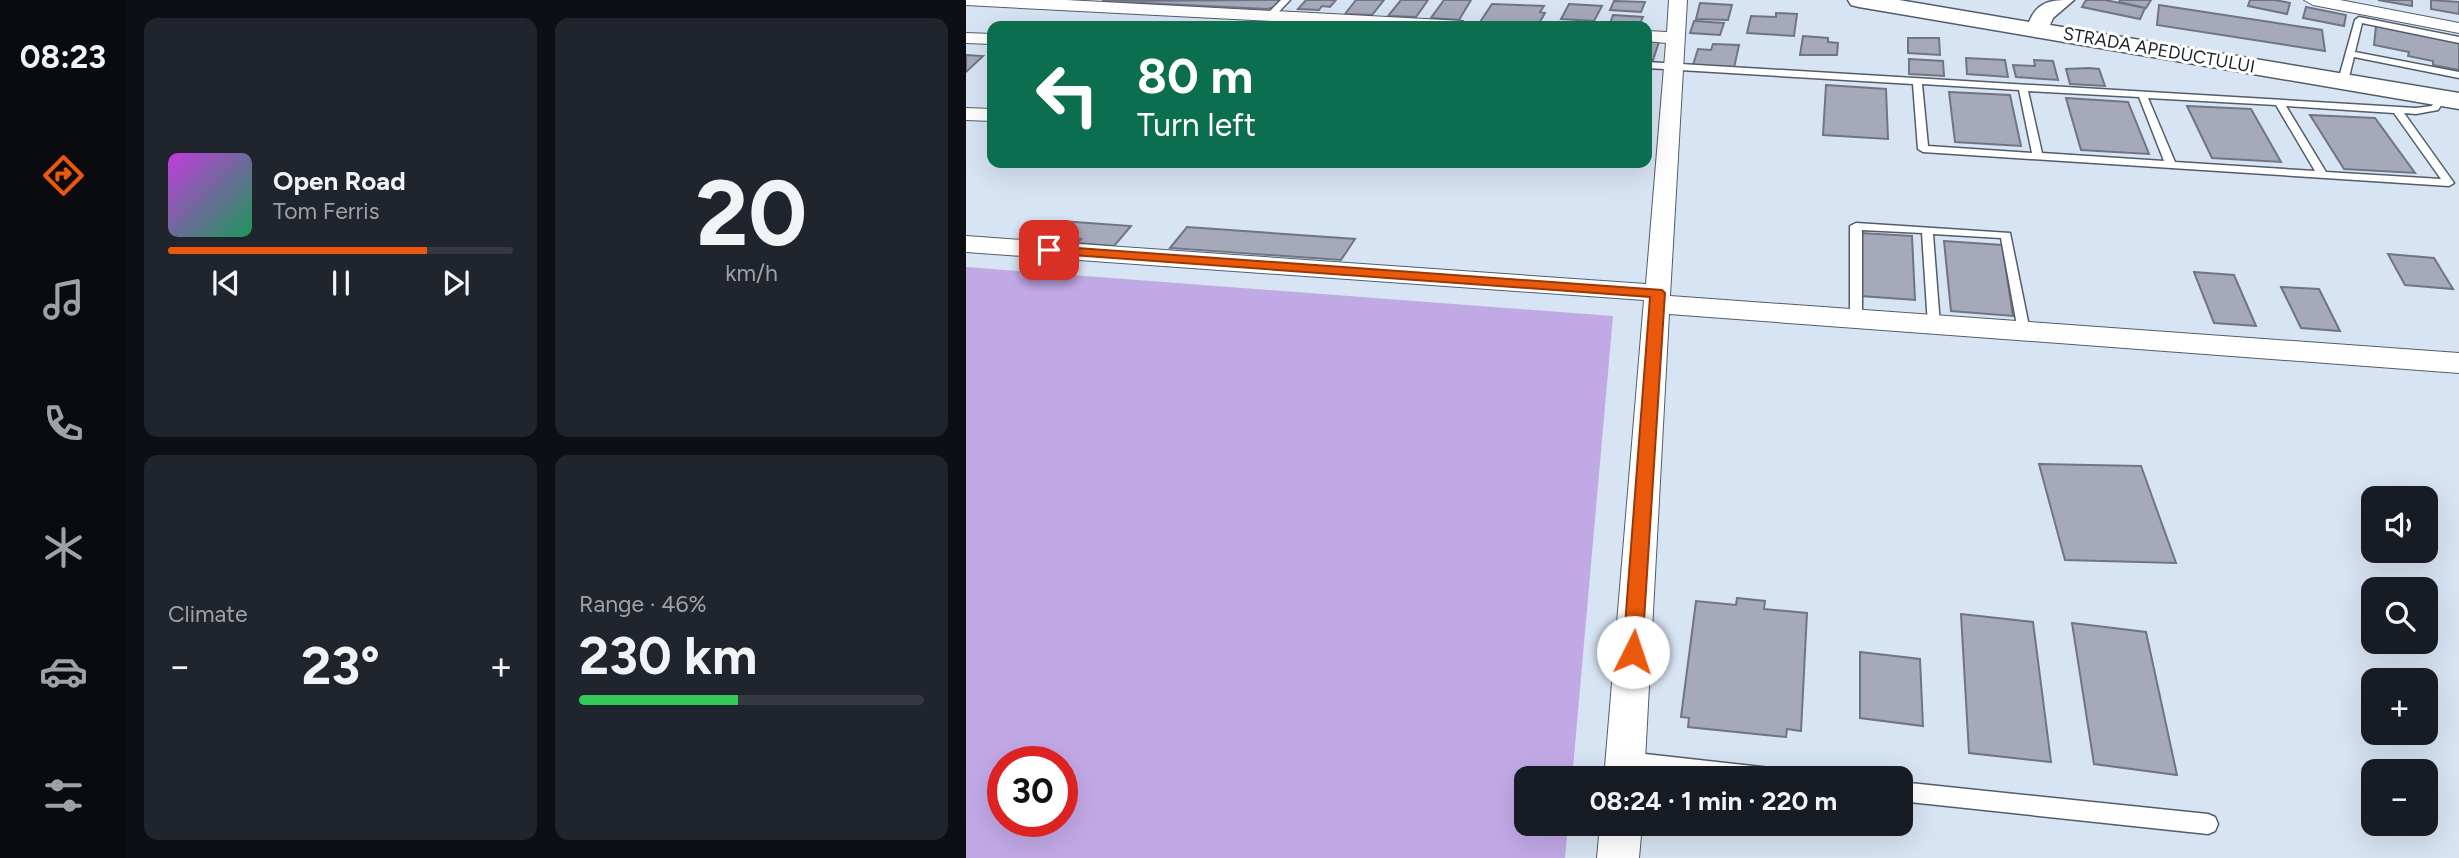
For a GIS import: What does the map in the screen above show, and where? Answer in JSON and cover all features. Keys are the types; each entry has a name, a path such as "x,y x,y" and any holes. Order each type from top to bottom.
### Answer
{"street":[{"path":"966,0 1072,3 1366,21"},
{"path":"1625,766 1657,299 1660,72 1675,37 1678,0"},
{"name":"STRADA APEDUCTULUI","path":"1859,0 2450,99"},
{"path":"2037,29 2043,15 2063,0"},
{"path":"2313,0 2459,28"},
{"path":"1652,36 1675,37"},
{"path":"966,38 987,40"},
{"path":"966,114 987,115"},
{"path":"966,244 1657,299 1934,325 2459,363"},
{"path":"1619,858 1620,836"}],"lane":[{"path":"1270,16 1286,0"},
{"path":"2343,81 2359,20 2459,40"},
{"path":"2351,54 2459,75"},
{"path":"1660,72 1917,82 2397,110 2435,108 2450,99"},
{"path":"1917,82 1923,149 2449,183 2397,110"},
{"path":"2023,89 2038,156"},
{"path":"2143,96 2171,165"},
{"path":"2280,104 2323,175"},
{"path":"1856,318 1856,226 2006,235 2024,331"},
{"path":"1927,230 1934,325"},
{"path":"1913,792 2208,824"}],"shaded area":[{"path":"966,267 1613,316 1573,766 1514,766 1514,836 1567,836 1565,858 966,858"}],"building":[{"path":"1281,0 1275,7 1267,9 1102,1"},
{"path":"1306,0 1336,0 1330,7 1322,6 1319,10 1298,9"},
{"path":"1356,0 1384,0 1372,15 1345,14"},
{"path":"1401,0 1428,0 1416,17 1388,16"},
{"path":"1444,0 1471,0 1459,20 1431,18"},
{"path":"2086,0 2105,0 2145,8 2140,19 2082,7"},
{"path":"2151,0 2146,8 2119,2"},
{"path":"2250,0 2290,3 2287,14 2248,6"},
{"path":"2378,0 2412,0 2412,6"},
{"path":"2431,0 2459,2 2459,14 2431,9"},
{"path":"1614,1 1645,2 1641,12 1610,10"},
{"path":"1700,3 1732,5 1728,20 1696,19"},
{"path":"1492,4 1544,6 1540,12 1545,13 1540,21 1481,21"},
{"path":"1569,4 1602,6 1594,21 1561,19"},
{"path":"2159,5 2322,30 2325,51 2157,25"},
{"path":"2306,7 2346,15 2344,26 2303,18"},
{"path":"1776,13 1797,14 1794,36 1747,33 1751,16 1776,17"},
{"path":"1613,15 1643,17 1641,21 1611,21"},
{"path":"1694,21 1724,23 1720,35 1690,33"},
{"path":"2376,26 2459,42 2459,70 2408,56 2409,52 2374,45"},
{"path":"1803,36 1828,38 1828,42 1838,43 1837,55 1800,55"},
{"path":"1908,38 1939,38 1940,55 1908,53"},
{"path":"1652,41 1659,42 1652,63"},
{"path":"1713,44 1739,45 1734,68 1693,65 1698,49 1711,50"},
{"path":"966,55 983,56 966,72"},
{"path":"1966,58 2005,60 2008,77 1967,74"},
{"path":"1909,59 1943,61 1944,76 1909,74"},
{"path":"2034,60 2053,61 2058,80 2016,77 2013,65 2035,66"},
{"path":"2066,69 2099,69 2105,86 2070,84"},
{"path":"1826,85 1886,89 1888,139 1823,135"},
{"path":"1949,92 2010,95 2021,146 1955,142"},
{"path":"2066,98 2128,102 2149,154 2081,150"},
{"path":"2187,106 2251,109 2281,162 2212,158"},
{"path":"2310,115 2375,118 2415,173 2344,169"},
{"path":"1061,221 1131,226 1114,246 1077,243 1081,239 1046,236"},
{"path":"1187,227 1355,239 1341,260 1170,248"},
{"path":"1861,233 1912,236 1915,300 1861,296"},
{"path":"1944,241 2002,245 2013,316 1951,311"},
{"path":"2388,254 2434,258 2453,289 2405,285"},
{"path":"2194,272 2234,275 2256,326 2214,323"},
{"path":"2281,287 2319,289 2340,331 2301,328"},
{"path":"2039,464 2141,466 2176,563 2065,560"},
{"path":"1737,598 1765,601 1764,609 1807,613 1801,731 1787,729 1786,737 1688,727 1689,718 1681,717 1696,601 1736,605"},
{"path":"1961,614 2033,622 2051,762 1969,753"},
{"path":"2072,623 2146,632 2177,775 2094,764"},
{"path":"1860,652 1920,659 1923,726 1860,718"}],"route":[{"path":"1049,250 1658,293 1633,652"}]}
